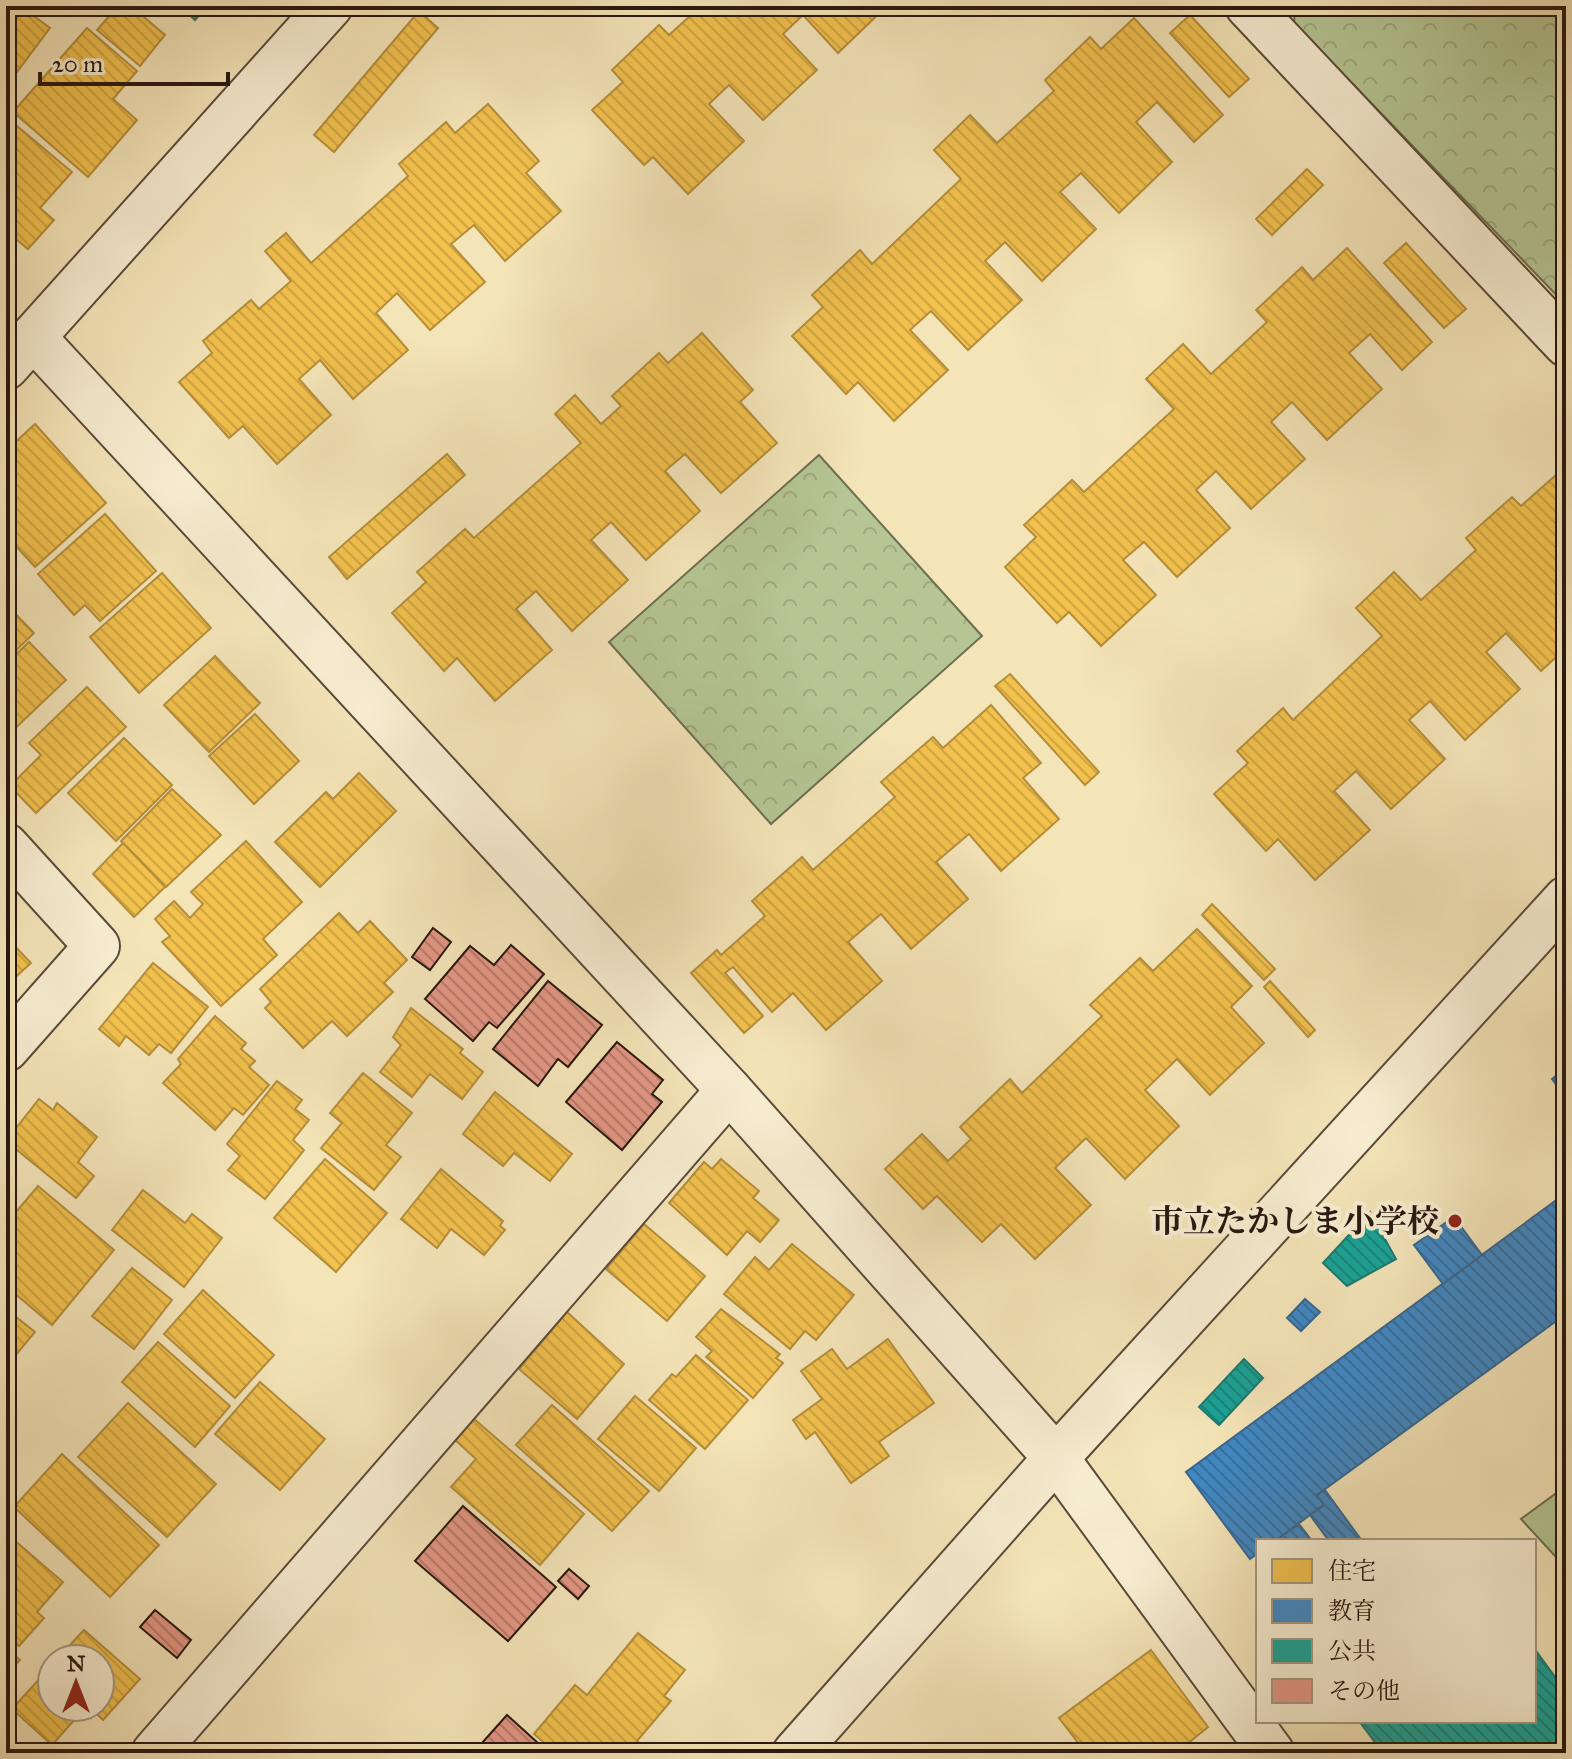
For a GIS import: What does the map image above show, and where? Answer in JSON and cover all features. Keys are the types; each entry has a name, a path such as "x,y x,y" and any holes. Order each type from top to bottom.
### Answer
{"street":[{"path":"330,6 19,352 729,1090 1056,1458 1272,1753"},
{"path":"1248,6 1566,344"},
{"path":"6,846 97,946 6,1049"},
{"path":"795,1753 1056,1458 1566,899"},
{"path":"154,1753 729,1090"}],"green space":[{"path":"1295,6 1566,6 1566,305 1294,23"},
{"path":"819,455 982,636 771,824 609,642"},
{"path":"1566,1486 1566,1568 1521,1519"}],"building: 住宅":[{"path":"6,6 20,6 50,28 11,80 6,76"},
{"path":"118,6 131,6 165,35 140,66 97,30"},
{"path":"701,6 887,6 838,53 803,15 783,34 817,70 763,120 729,85 709,104 744,141 688,194 653,157 644,165 592,110 623,82 612,70 659,25 669,35"},
{"path":"419,11 438,28 334,152 314,135"},
{"path":"1190,15 1249,79 1229,97 1170,33"},
{"path":"1134,18 1223,115 1194,142 1157,102 1136,122 1172,162 1119,213 1081,173 1060,192 1096,229 1042,281 1005,242 985,261 1022,300 968,350 931,311 910,330 948,370 894,421 858,382 846,394 792,336 823,307 812,295 860,250 872,264 961,179 934,150 970,115 997,143 1054,91 1045,80 1090,37 1101,49"},
{"path":"87,28 137,71 113,99 137,120 88,177 13,112"},
{"path":"488,104 539,161 526,173 561,211 505,261 474,225 451,244 485,282 430,330 397,293 376,313 408,350 353,399 320,360 299,379 331,415 277,464 243,426 229,438 179,382 212,353 203,341 251,300 259,309 291,281 265,251 286,233 311,263 408,176 399,164 446,122 455,133"},
{"path":"17,126 72,172 40,208 54,220 28,249 6,231 6,139"},
{"path":"1307,169 1323,185 1272,235 1256,219"},
{"path":"1406,243 1466,309 1444,328 1384,263"},
{"path":"1347,248 1432,342 1402,370 1370,334 1349,353 1382,389 1327,440 1292,402 1271,422 1305,459 1251,509 1216,471 1196,490 1230,528 1177,577 1144,542 1123,560 1156,595 1101,646 1069,612 1057,623 1005,567 1036,537 1024,525 1072,480 1084,492 1174,409 1146,379 1183,344 1211,374 1267,322 1256,310 1302,267 1313,280"},
{"path":"702,333 753,390 740,402 777,443 721,493 685,454 665,471 700,511 646,560 611,522 591,540 628,580 572,631 536,591 516,609 552,650 495,701 457,658 444,671 392,613 426,582 417,572 465,529 474,538 581,443 555,414 575,395 601,424 621,406 612,396 659,353 668,363"},
{"path":"35,424 106,503 35,567 6,535 6,451"},
{"path":"447,454 465,475 347,579 329,557"},
{"path":"1556,475 1566,486 1566,575 1560,580 1566,587 1566,648 1541,671 1506,633 1486,652 1520,689 1465,740 1430,701 1409,720 1445,759 1391,809 1356,771 1334,791 1370,830 1315,880 1278,839 1266,851 1214,794 1248,763 1237,751 1283,708 1293,720 1382,636 1356,608 1394,572 1421,600 1476,550 1466,538 1512,497 1521,506"},
{"path":"105,514 156,571 100,621 85,605 74,615 38,574"},
{"path":"162,573 211,628 139,693 90,637"},
{"path":"6,604 34,633 6,660"},
{"path":"29,642 66,680 6,737 6,664"},
{"path":"215,656 260,703 209,752 164,705"},
{"path":"1010,674 1099,772 1085,785 995,686"},
{"path":"87,687 126,727 36,813 10,786 41,755 29,743"},
{"path":"991,705 1041,763 1023,778 1059,819 1001,871 969,834 936,862 968,899 911,949 881,914 848,942 882,981 826,1030 793,993 772,1012 733,967 725,973 763,1016 744,1033 691,973 717,950 721,955 765,916 752,901 802,857 813,870 895,797 881,782 933,737 943,748"},
{"path":"255,714 299,761 254,804 209,756"},
{"path":"124,738 172,785 116,841 68,793"},
{"path":"359,773 396,811 320,887 275,842 326,792 333,799"},
{"path":"172,789 221,835 166,887 121,841"},
{"path":"246,841 302,902 263,939 277,955 221,1006 162,942 170,936 155,919 174,901 190,918 203,904 191,892"},
{"path":"123,843 165,887 134,917 93,874"},
{"path":"1212,904 1275,969 1264,980 1202,915"},
{"path":"339,913 358,933 370,921 407,960 384,983 393,992 347,1036 332,1021 303,1048 265,1008 271,1002 260,989"},
{"path":"1197,929 1252,986 1231,1007 1264,1043 1210,1095 1177,1059 1145,1090 1179,1126 1125,1179 1086,1138 1055,1168 1091,1205 1035,1259 1001,1224 982,1242 937,1196 923,1209 885,1169 922,1134 948,1161 971,1139 960,1127 1010,1079 1022,1093 1102,1016 1090,1005 1140,958 1153,971"},
{"path":"6,937 31,963 6,986"},
{"path":"153,963 208,1007 171,1053 159,1044 149,1055 126,1036 119,1046 99,1029"},
{"path":"1270,981 1315,1030 1308,1037 1264,987"},
{"path":"411,1008 463,1049 460,1053 483,1072 462,1099 430,1074 412,1097 380,1072 401,1045 393,1037"},
{"path":"215,1016 246,1043 241,1049 255,1061 249,1067 269,1085 243,1115 234,1108 215,1130 163,1083 181,1064 178,1059"},
{"path":"363,1073 412,1113 386,1145 401,1157 374,1190 321,1148 342,1123 330,1113"},
{"path":"277,1081 302,1100 295,1109 309,1120 293,1140 304,1150 265,1199 228,1170 240,1156 227,1144"},
{"path":"495,1092 572,1154 550,1181 514,1153 503,1166 463,1134"},
{"path":"39,1099 53,1110 57,1103 97,1137 78,1162 94,1176 76,1198 6,1141"},
{"path":"325,1159 387,1213 336,1272 274,1218"},
{"path":"721,1159 759,1191 753,1198 779,1220 760,1242 747,1231 727,1255 669,1203 704,1162 712,1169"},
{"path":"441,1169 503,1221 500,1226 505,1230 484,1255 451,1229 437,1248 401,1219"},
{"path":"38,1186 114,1250 52,1325 6,1286 6,1212 10,1207 16,1212"},
{"path":"143,1190 185,1223 192,1214 222,1238 184,1287 112,1230"},
{"path":"644,1224 705,1276 667,1321 606,1269"},
{"path":"792,1244 854,1295 816,1340 805,1331 790,1349 724,1294 755,1257 769,1270"},
{"path":"132,1268 172,1300 134,1349 92,1316"},
{"path":"203,1290 274,1355 235,1398 164,1334"},
{"path":"6,1309 35,1332 6,1367"},
{"path":"721,1309 780,1354 776,1358 783,1363 753,1398 706,1357 712,1351 696,1337"},
{"path":"567,1312 624,1364 577,1419 519,1369"},
{"path":"888,1339 934,1403 879,1442 889,1456 851,1483 815,1432 806,1439 793,1420 822,1399 801,1371 832,1349 847,1369"},
{"path":"158,1342 230,1406 195,1447 122,1382"},
{"path":"696,1355 748,1400 705,1449 649,1400 672,1374 676,1377"},
{"path":"260,1382 325,1439 280,1490 215,1434"},
{"path":"635,1396 696,1448 659,1491 598,1439"},
{"path":"128,1403 216,1484 167,1537 78,1457"},
{"path":"552,1405 649,1491 612,1531 516,1445"},
{"path":"473,1418 584,1514 540,1565 451,1487 476,1459 454,1439"},
{"path":"62,1454 159,1545 110,1597 14,1507"},
{"path":"6,1533 63,1582 37,1612 44,1618 19,1646 6,1635"},
{"path":"84,1630 99,1643 72,1643"},
{"path":"638,1633 685,1670 664,1696 671,1701 637,1741 643,1746 636,1753 556,1753 534,1734 575,1685 587,1695"},
{"path":"6,1647 20,1660 6,1675"},
{"path":"1151,1650 1208,1727 1176,1753 1086,1753 1059,1718"},
{"path":"116,1658 140,1679 116,1706"},
{"path":"36,1683 36,1723 72,1723 52,1745 12,1709"}],"building: 教育":[{"path":"1566,1068 1566,1098 1552,1079"},
{"path":"1566,1193 1566,1314 1317,1495 1324,1505 1278,1539 1256,1539 1256,1554 1250,1559 1186,1472"},
{"path":"1454,1217 1482,1255 1443,1284 1414,1245"},
{"path":"1305,1299 1320,1312 1301,1331 1287,1318"},
{"path":"1325,1490 1361,1539 1328,1539 1310,1515 1324,1505 1317,1495"},
{"path":"1299,1524 1310,1539 1278,1539"}],"building: 公共":[{"path":"180,6 207,6 195,20"},
{"path":"1370,1212 1396,1259 1347,1286 1323,1263"},
{"path":"1244,1359 1263,1378 1219,1425 1199,1407"},
{"path":"1536,1651 1566,1692 1566,1753 1383,1753 1360,1723 1536,1723"}],"building: その他":[{"path":"433,928 451,942 430,970 412,957"},
{"path":"511,945 544,974 497,1028 489,1022 473,1041 425,999 470,946 494,965"},
{"path":"548,981 602,1025 568,1067 558,1059 538,1086 493,1049"},
{"path":"617,1042 663,1080 652,1094 662,1102 622,1150 566,1102"},
{"path":"463,1506 556,1587 508,1641 415,1561"},
{"path":"569,1569 589,1586 578,1599 558,1581"},
{"path":"155,1610 191,1640 177,1658 140,1627"},
{"path":"507,1715 549,1753 473,1753"}],"place":[{"name":"市立たかしま小学校","path":"1455,1221"}]}
